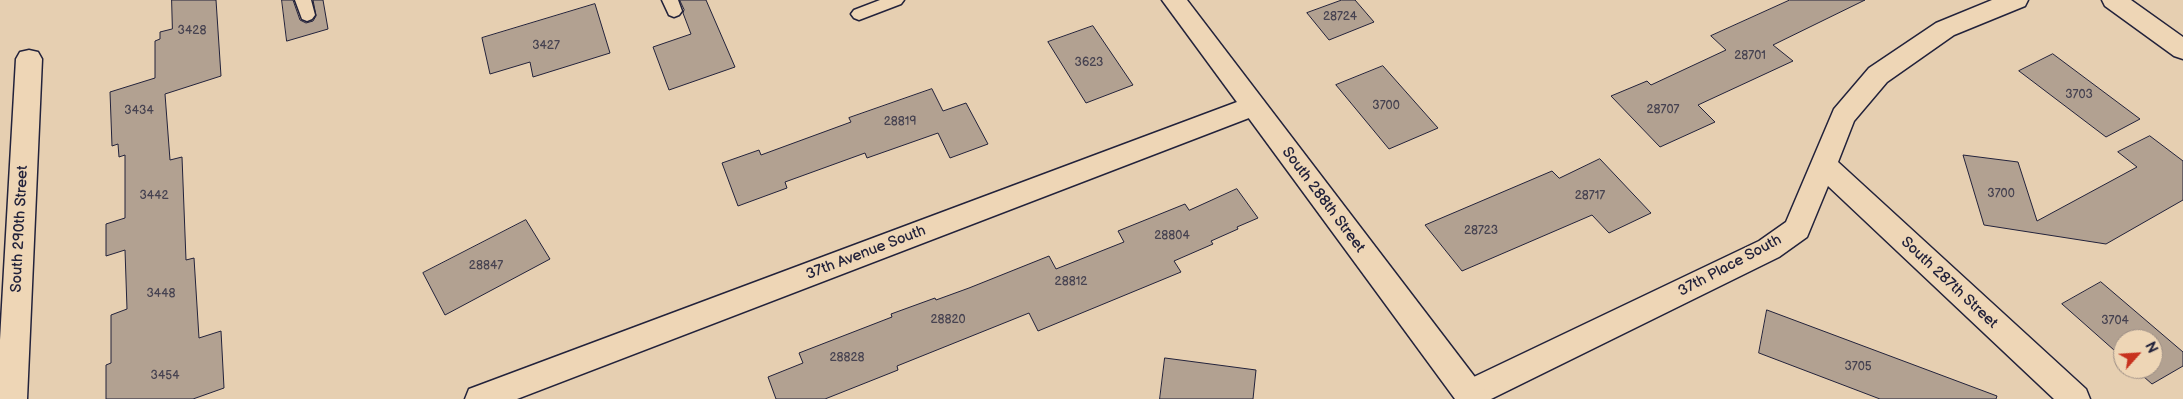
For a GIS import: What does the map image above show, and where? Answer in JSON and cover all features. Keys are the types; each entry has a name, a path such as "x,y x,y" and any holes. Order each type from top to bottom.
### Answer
{"street":[{"name":"South 288th Street","path":"1174,0 1471,397"},
{"name":"37th Place South","path":"1471,397 1769,249 1797,230 1843,116 1878,75 1945,29 2016,0"},
{"path":"2114,0 2183,50"},
{"name":"South 290th Street","path":"12,399 29,60"},
{"name":"37th Avenue South","path":"480,399 1253,106"},
{"name":"South 287th Street","path":"1824,166 2074,399"}],"lane":[{"path":"859,14 896,0"}],"building":[{"path":"172,0 216,0 221,76 165,94 170,160 182,157 186,260 194,258 199,338 221,331 224,388 193,399 106,399 106,365 111,363 111,315 127,309 125,250 106,256 106,224 125,218 125,155 119,157 118,144 112,146 110,92 155,78 155,41 160,39 160,32 172,29"},
{"path":"282,0 293,0 300,20 306,23 313,21 316,16 313,0 323,0 328,29 287,41"},
{"path":"680,0 706,0 735,67 669,90 653,47 691,34"},
{"path":"1342,0 1355,0 1374,22 1329,40 1307,13"},
{"path":"1790,0 1865,0 1773,45 1793,61 1698,105 1715,122 1660,147 1611,96 1647,81 1651,85 1726,50 1711,36"},
{"path":"595,4 610,53 533,77 530,62 490,74 482,38"},
{"path":"1093,26 1133,85 1086,103 1048,42"},
{"path":"2053,54 2140,119 2106,137 2019,71"},
{"path":"1383,66 1438,128 1389,149 1336,85"},
{"path":"932,89 943,111 966,103 988,144 950,158 938,133 867,158 865,153 785,182 787,188 738,206 722,163 759,150 761,155 851,122 849,118"},
{"path":"2150,136 2183,161 2183,200 2106,244 1984,225 1963,155 2018,162 2037,221 2137,167 2118,152"},
{"path":"1600,159 1651,213 1609,233 1592,215 1462,271 1425,225 1552,171 1559,178"},
{"path":"1237,189 1258,218 1211,241 1213,244 1174,261 1181,272 1038,331 1029,313 897,366 898,370 825,399 776,399 768,377 803,363 799,353 892,317 891,314 969,288 1049,256 1056,269 1124,242 1118,231 1185,204 1189,210"},
{"path":"526,220 550,259 445,315 423,273"},
{"path":"2101,282 2156,329 2113,329 2113,349 2062,304"},
{"path":"1767,310 1997,396 1996,399 1880,399 1759,353"},
{"path":"2163,335 2183,352 2183,366 2163,378"},
{"path":"1165,358 1256,370 1253,399 1160,399"},
{"path":"2146,379 2161,379 2152,384"}]}
